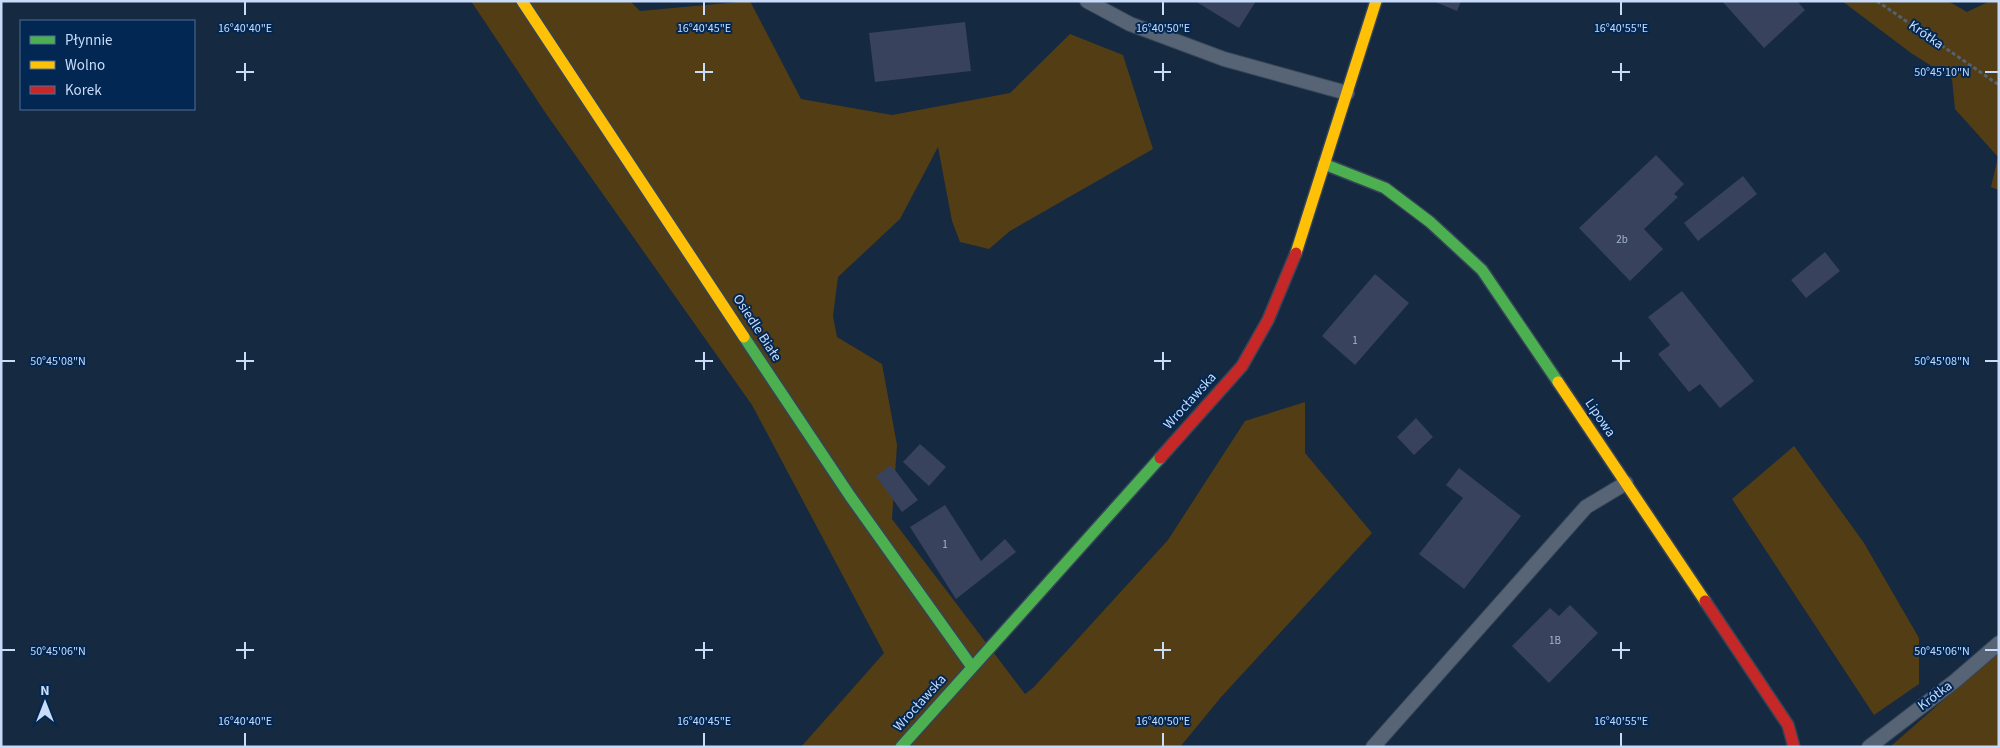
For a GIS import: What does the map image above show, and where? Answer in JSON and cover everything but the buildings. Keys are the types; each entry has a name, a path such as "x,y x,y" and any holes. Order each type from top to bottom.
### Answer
{"street":[{"name":"Osiedle Białe","path":"522,1 850,496 972,667"},
{"name":"Wrocławska","path":"901,747 1242,366 1268,320 1297,251 1376,1"},
{"name":"Lipowa","path":"1324,164 1385,188 1430,222 1482,270 1788,724 1794,747"}],"lane":[{"path":"1087,1 1130,24 1224,59 1347,92"},
{"path":"1373,747 1586,507 1626,483"},
{"name":"Krótka","path":"1869,747 1955,681 1999,643"}],"path":[{"name":"Krótka","path":"1877,1 1999,85"}],"shaded area":[{"path":"471,1 630,1 640,11 750,1 801,99 892,115 1010,93 1070,34 1123,55 1153,149 1010,231 989,249 960,242 952,221 938,147 900,219 838,277 833,316 837,337 882,364 897,445 892,519 1025,694 1033,688 1168,540 1245,421 1305,402 1305,453 1372,533 1222,696 1180,747 801,747 884,653 752,405 547,115"},
{"path":"1842,1 1948,1 1967,12 1990,1 1999,1 1999,190 1991,187 1998,157 1955,109 1952,79 1911,53"},
{"path":"1794,446 1864,543 1919,638 1919,684 1874,715 1732,499"},
{"path":"1999,651 1999,747 1890,747"}],"traffic: fast":[{"path":"1324,164 1385,188 1430,222 1482,270 1558,382"},
{"path":"744,337 850,496 972,667"},
{"path":"901,747 1160,458"}],"traffic: slow":[{"path":"522,1 744,337"},
{"path":"1296,253 1376,1"},
{"path":"1558,382 1705,601"}],"traffic: jam":[{"path":"1160,458 1242,366 1268,320 1296,253"},
{"path":"1705,601 1788,725 1794,747"}]}
